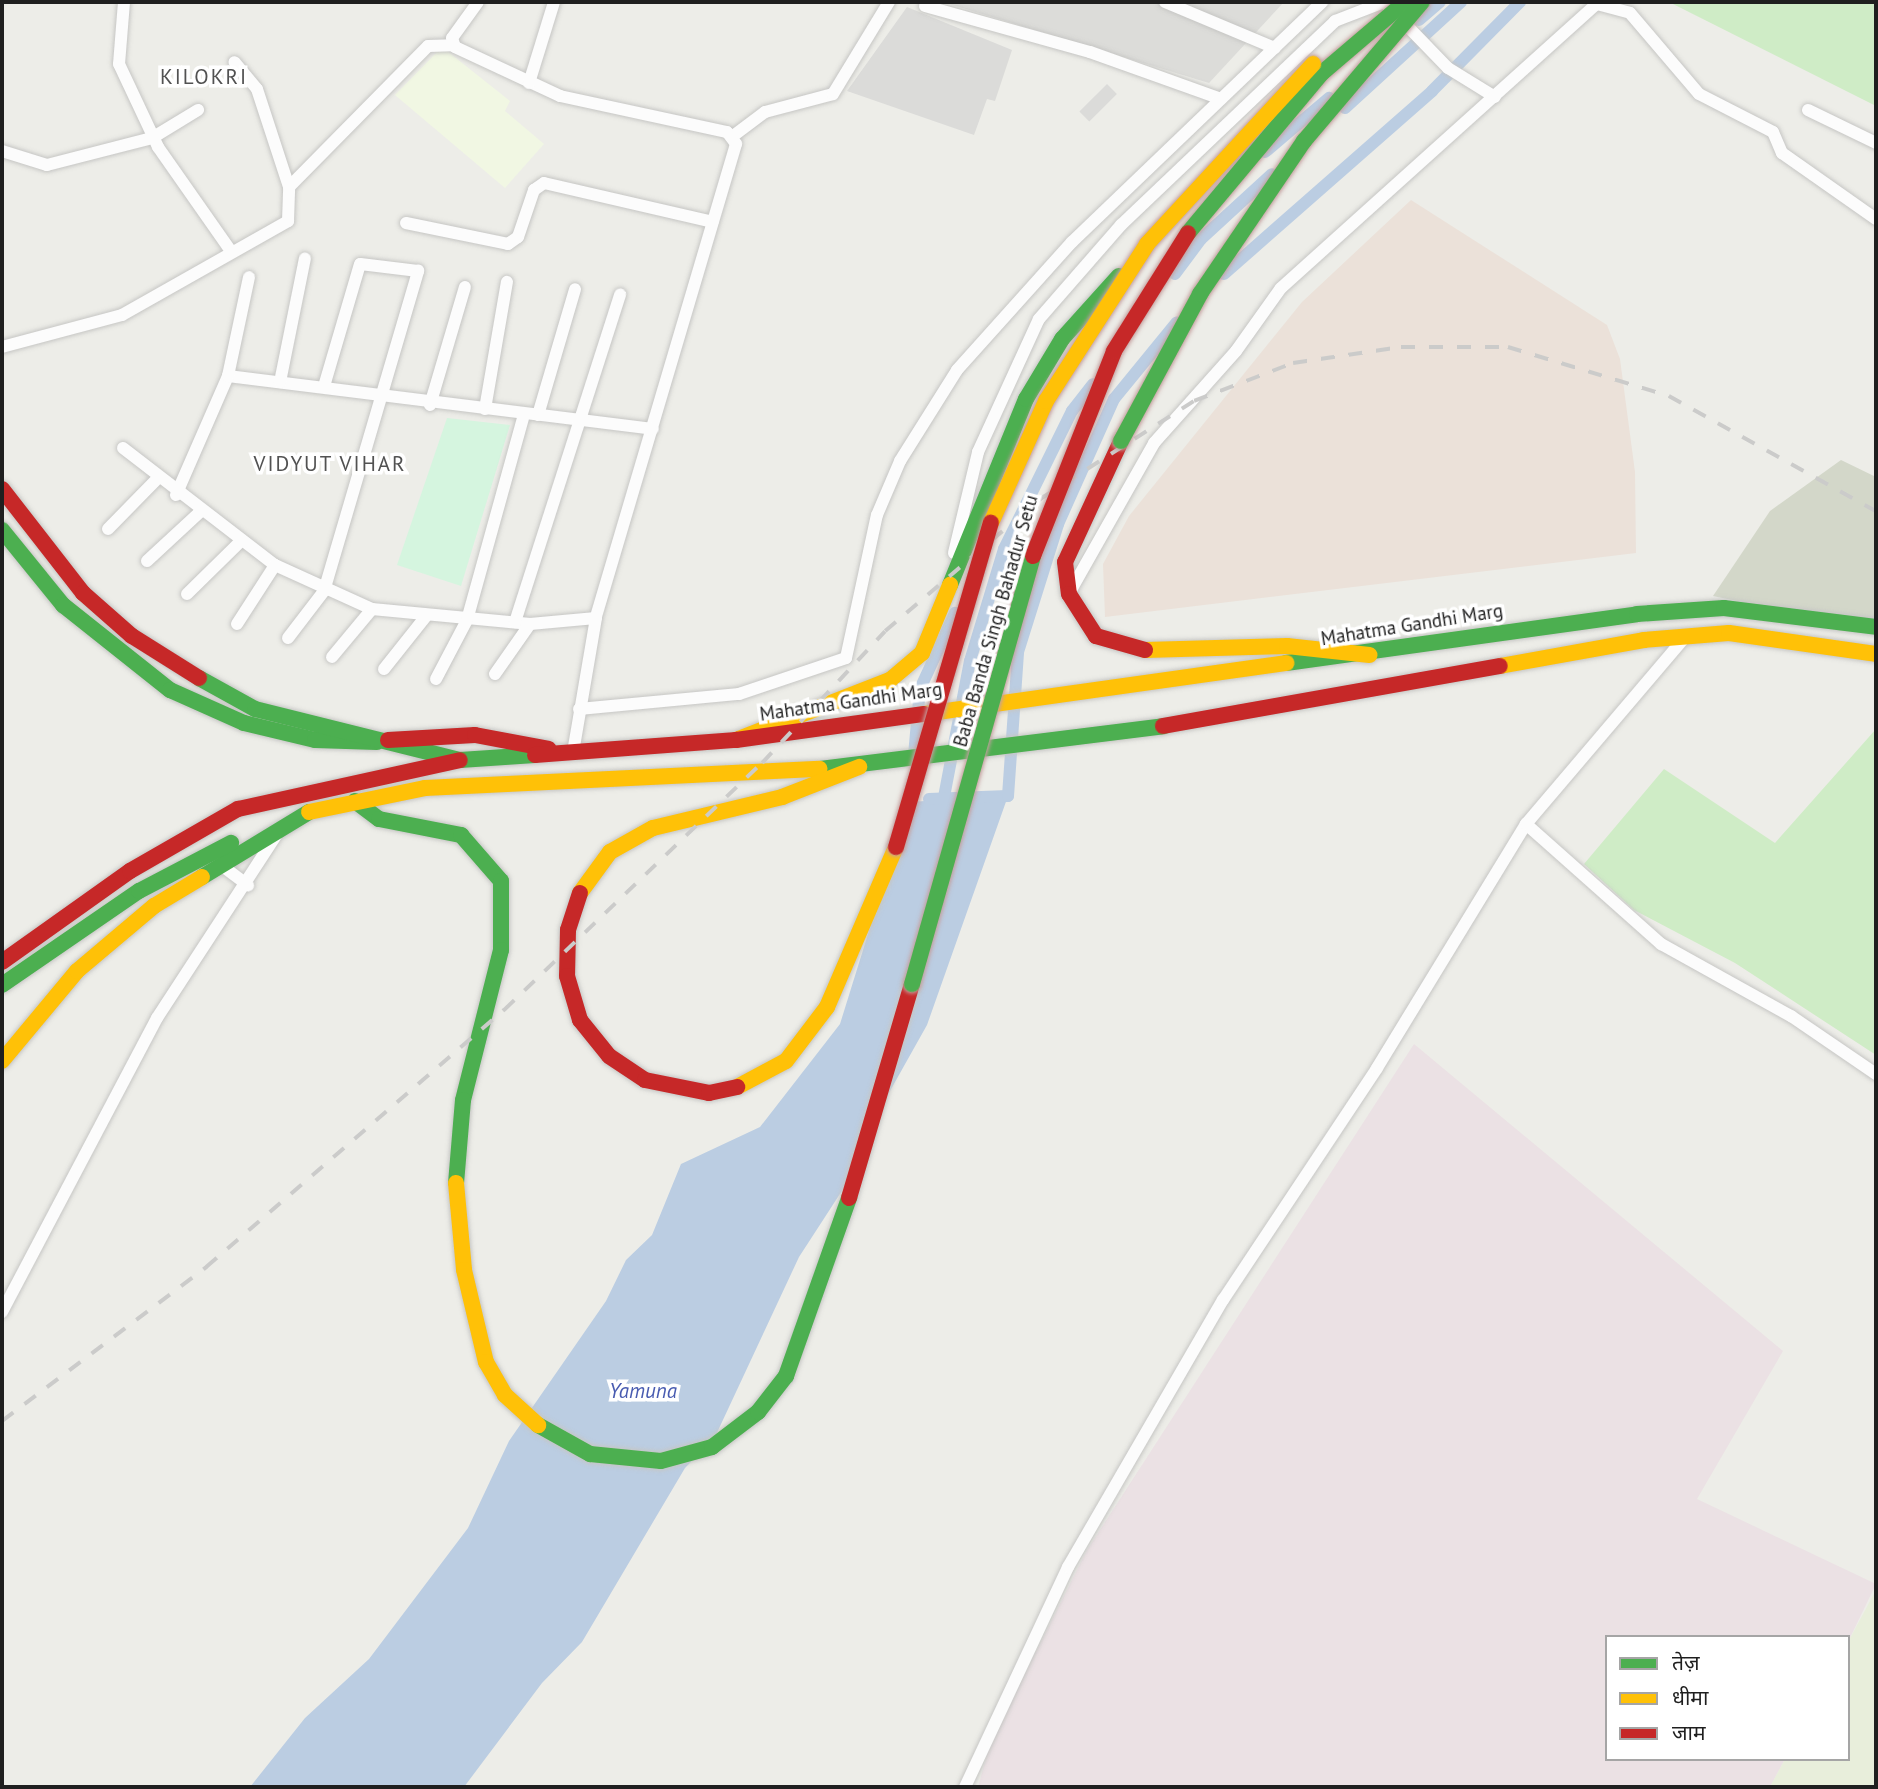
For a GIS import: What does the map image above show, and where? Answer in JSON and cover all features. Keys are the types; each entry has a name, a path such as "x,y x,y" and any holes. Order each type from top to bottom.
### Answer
{"main road":[{"name":"Baba Banda Singh Bahadur Setu","path":"867,766 782,797 630,836 595,868 574,909 564,955 573,997 592,1039 625,1069 666,1086 709,1093 753,1083 808,1039 896,847 993,517 1046,401 1147,244 1274,99 1382,2"},
{"name":"Baba Banda Singh Bahadur Setu","path":"355,801 379,819 442,827 477,846 501,881 505,906 501,950 463,1100 456,1181 471,1311 485,1362 505,1395 541,1428 590,1454 661,1461 712,1447 758,1412 786,1376 823,1285 912,984 1034,552 1114,351 1221,187 1322,74 1405,2"},
{"path":"1370,655 1287,646 1197,653 1144,650 1096,636 1069,594 1065,562 1121,441 1200,294 1304,141 1422,2"},
{"path":"736,740 903,672 922,653 945,605 1026,399 1062,339 1147,244"},
{"name":"Mahatma Gandhi Marg","path":"2,489 36,540 132,636 255,709 377,742 460,760 736,740 879,717 1093,693 1370,655 1480,634 1724,608 1876,627"},
{"path":"2,530 63,605 170,690 256,726 315,740 377,742 475,735 566,753"},
{"path":"2,985 198,857 309,812 425,788 867,766 1090,739 1685,637 1729,633 1873,655"},
{"path":"2,962 130,871 238,809 460,760"},
{"path":"2,1061 77,971 154,906 219,864 309,812"}],"street":[{"path":"124,2 117,56 152,138 230,250"},
{"path":"453,45 478,2"},
{"path":"528,83 554,2"},
{"path":"289,187 428,46 453,45 528,83 568,99 733,136 765,112 833,94 889,2"},
{"path":"1165,2 1275,48"},
{"path":"579,709 739,694 846,658 877,514 900,461 957,370 1072,242 1322,2 1341,17"},
{"path":"945,605 978,452 1039,320 1121,225 1341,17 1382,2 1448,68 1495,97"},
{"path":"1069,594 1154,443 1236,351 1281,288 1598,3 1630,13 1699,94 1773,132 1782,153 1876,219"},
{"path":"925,6 1126,64 1221,99"},
{"path":"2,346 122,315 230,250 288,221 289,187 267,137 257,89 234,62"},
{"path":"2,151 47,165 152,138 198,110"},
{"path":"1808,110 1876,143"},
{"path":"566,753 579,709 596,618 734,153 733,136"},
{"path":"406,223 508,244 517,237 534,190 544,183 713,222"},
{"path":"280,382 305,257"},
{"path":"288,638 324,591 385,398 418,271 360,264 324,386"},
{"path":"176,495 228,376 249,276"},
{"path":"485,409 507,282"},
{"path":"430,405 465,287"},
{"path":"538,415 575,289"},
{"path":"515,622 620,294"},
{"path":"228,376 324,386 430,405 653,429"},
{"path":"436,679 467,620 524,414"},
{"path":"123,448 176,495 275,565 324,591 372,609 530,624 596,618"},
{"path":"107,529 158,478"},
{"path":"147,561 200,512"},
{"path":"187,594 241,541"},
{"path":"237,624 275,565"},
{"path":"332,657 372,609"},
{"path":"383,669 427,615"},
{"path":"495,674 530,624"},
{"path":"965,1787 1068,1567 1223,1300 1377,1068 1526,824 1685,637"},
{"path":"1526,824 1661,944 1791,1016 1876,1074"},
{"path":"2,1312 157,1018 248,885 278,831"},
{"path":"219,864 248,885"}],"shaded area":[{"path":"943,2 1284,2 1209,83"},
{"path":"907,7 1012,50 995,101 987,99 974,135 847,91"},
{"path":"442,47 510,101 505,111 544,144 505,188 395,95"},
{"path":"1107,84 1117,94 1089,121 1079,112"},
{"path":"1411,200 1607,325 1620,359 1635,472 1636,553 1105,617 1103,564 1129,516 1302,302"},
{"path":"447,418 510,425 461,586 397,565"},
{"path":"1841,460 1876,477 1876,630 1713,596 1770,511"},
{"path":"1414,1044 1783,1351 1697,1499 1876,1584 1850,1638 1850,1635 1605,1635 1605,1761 1784,1761 1770,1787 978,1787 991,1741 1087,1550"},
{"path":"1876,1590 1876,1787 1770,1787 1784,1761 1850,1761 1850,1638"}],"green space":[{"path":"1669,2 1876,2 1876,106"},
{"path":"1876,729 1876,1055 1735,963 1634,910 1584,864 1664,769 1775,843"}],"water":[{"name":"Yamuna","path":"1008,796 927,1025 872,1123 862,1160 799,1257 715,1437 685,1468 582,1642 542,1683 464,1787 250,1787 305,1718 369,1659 468,1528 509,1441 606,1301 626,1260 652,1235 681,1164 760,1127 840,1024 909,802"}],"waterway":[{"path":"1419,20 1440,2"},
{"path":"1345,108 1461,2"},
{"path":"1224,274 1432,91 1520,2"},
{"path":"1265,152 1329,98"},
{"path":"1175,274 1201,239 1272,174"},
{"path":"929,799 1008,796 1018,652 1058,524 1114,399 1177,322"},
{"path":"944,797 970,661 1004,549 1072,411 1093,384"},
{"path":"914,755 920,689 955,613"}],"railway":[{"path":"2,1421 206,1267 504,1010 762,763 885,631 1040,499 1194,401 1293,363 1401,347 1508,347 1669,396 1876,511"}],"traffic: fast":[{"path":"1188,233 1322,73 1405,2"},
{"path":"1121,441 1200,294 1304,141 1422,2"},
{"path":"950,585 1026,399 1062,339 1119,276"},
{"path":"2,530 63,605 170,690 244,723 315,740 377,742"},
{"path":"912,984 1033,556"},
{"path":"1286,663 1637,614 1724,608 1876,627"},
{"path":"199,678 255,709 460,760 535,755"},
{"path":"820,769 1163,726"},
{"path":"355,801 379,819 461,835 501,881 501,950 463,1100 456,1183"},
{"path":"202,877 309,812"},
{"path":"2,985 139,891 231,843"},
{"path":"538,1425 590,1454 661,1461 712,1447 758,1412 786,1376 849,1198"}],"traffic: slow":[{"path":"991,523 1046,401 1147,244 1313,64"},
{"path":"736,740 890,680 922,653 950,585"},
{"path":"1500,666 1644,640 1729,633 1876,654"},
{"path":"1145,650 1287,646 1370,655"},
{"path":"924,714 1286,663"},
{"path":"580,893 610,852 653,828 782,797 859,767"},
{"path":"309,812 425,788 820,769"},
{"path":"737,1087 786,1061 827,1007 896,847"},
{"path":"2,1061 77,971 154,906 202,877"},
{"path":"456,1183 464,1270 486,1362 505,1395 538,1425"}],"traffic: jam":[{"path":"1033,556 1114,351 1188,233"},
{"path":"1121,441 1065,562 1069,594 1096,636 1145,650"},
{"path":"2,489 83,593 132,636 199,678"},
{"path":"896,847 991,523"},
{"path":"1163,726 1500,666"},
{"path":"535,755 736,740 924,714"},
{"path":"388,740 475,735 549,749"},
{"path":"2,962 130,871 238,809 460,760"},
{"path":"580,893 568,930 567,976 580,1020 609,1056 645,1080 709,1093 737,1087"},
{"path":"849,1198 912,984"}],"district":[{"name":"KILOKRI","path":"204,77"},
{"name":"VIDYUT VIHAR","path":"330,464"}]}
